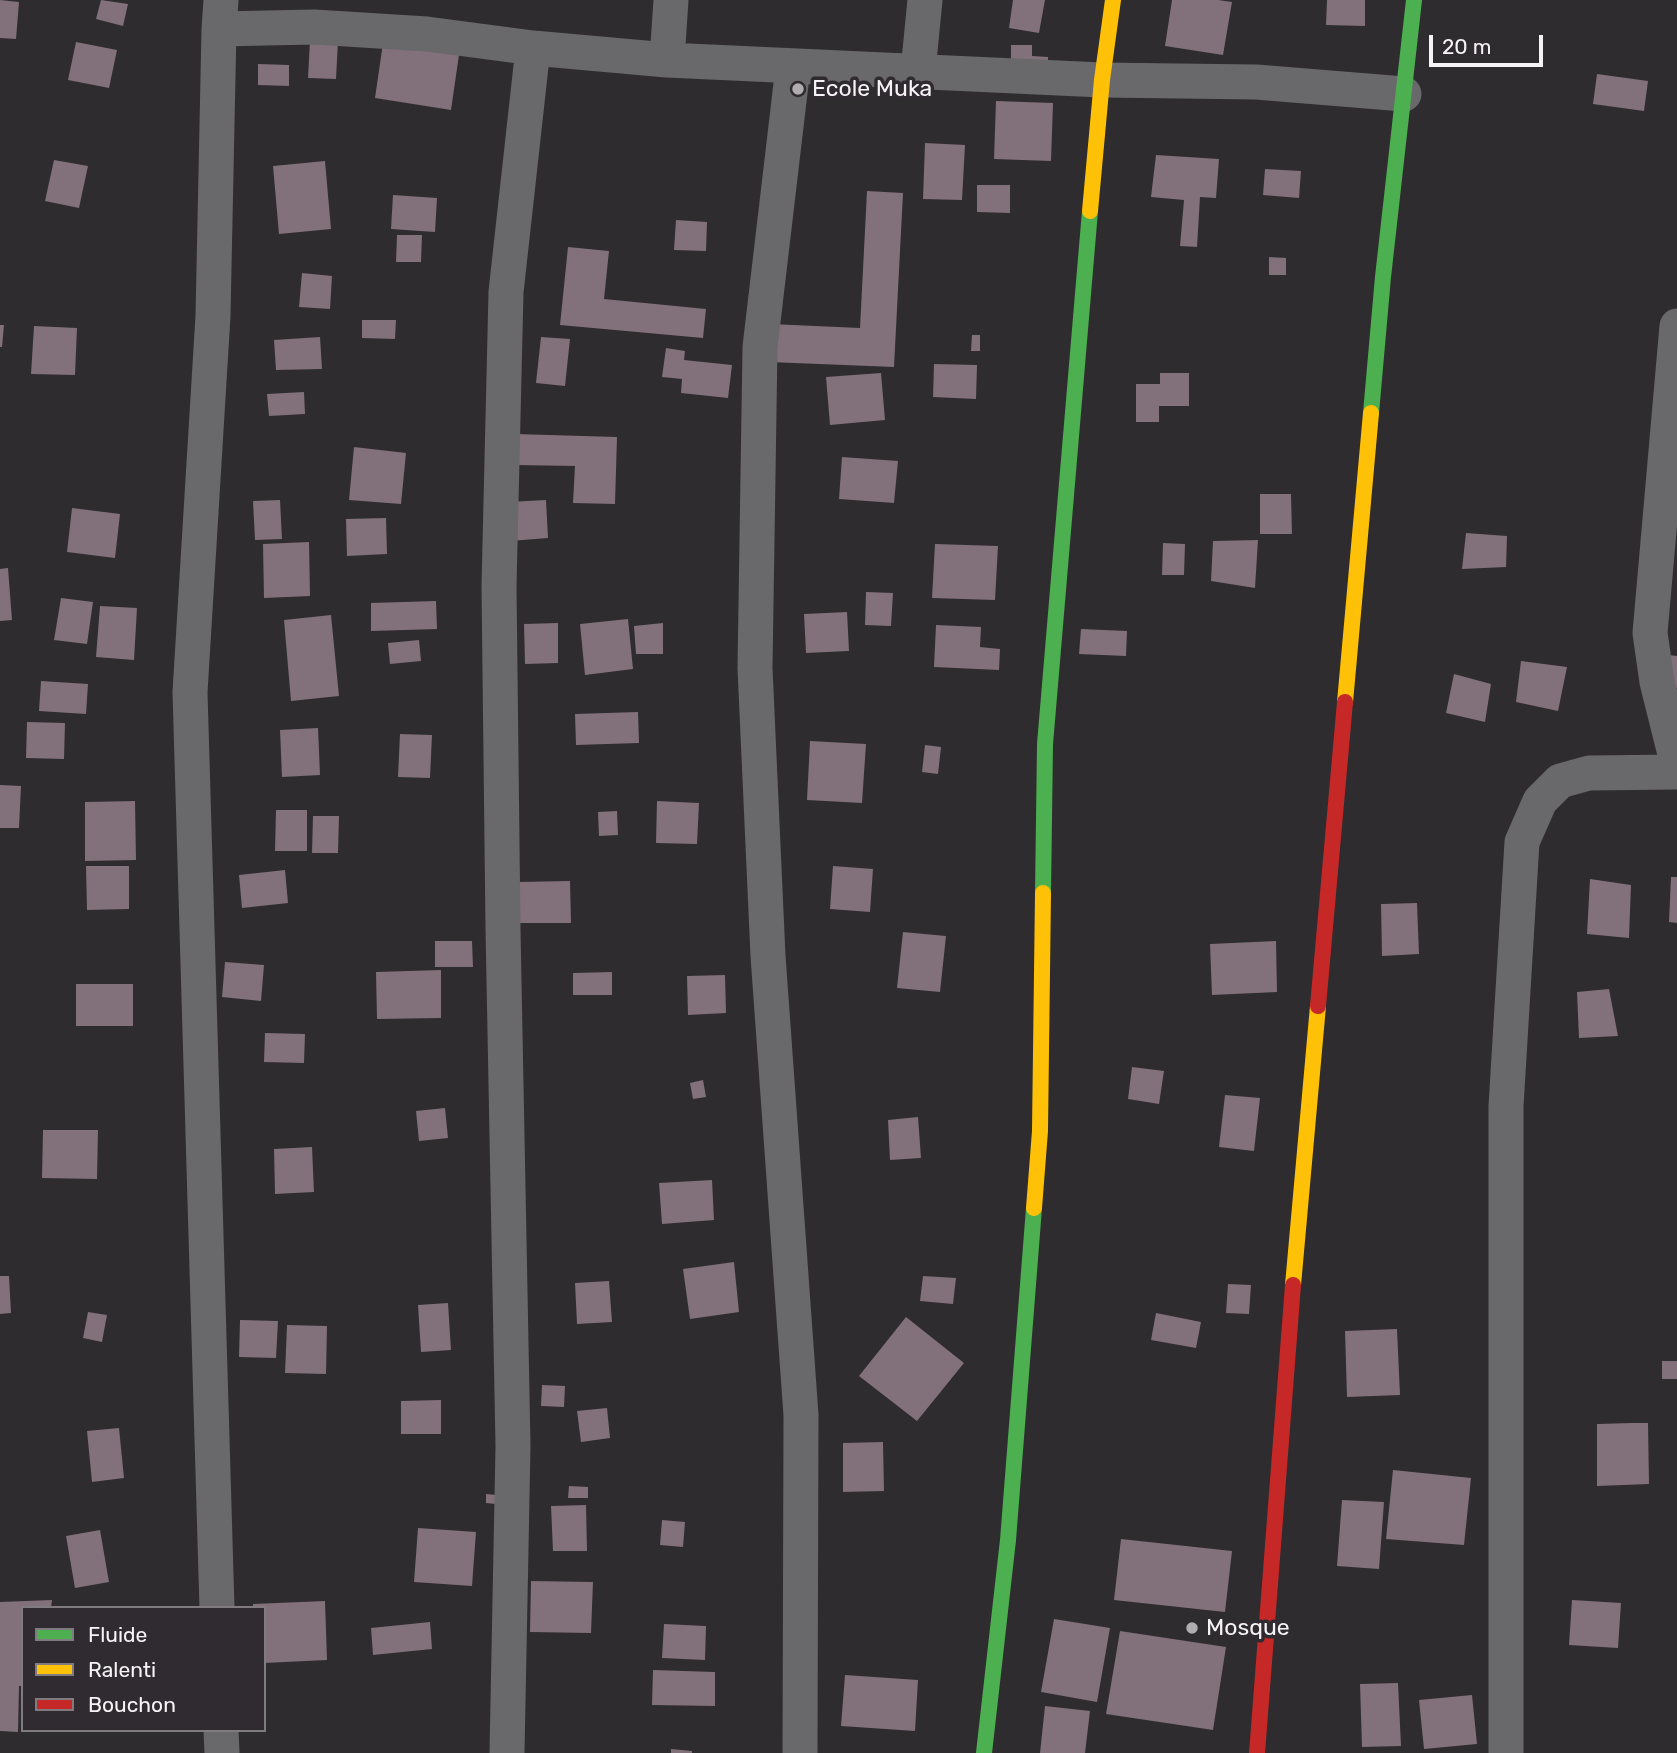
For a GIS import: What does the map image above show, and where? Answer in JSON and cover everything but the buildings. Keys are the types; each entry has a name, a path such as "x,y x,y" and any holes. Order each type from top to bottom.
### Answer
{"street":[{"path":"667,60 671,0"},
{"path":"918,71 925,0"},
{"path":"984,1753 1008,1540 1040,1132 1045,744 1077,352 1102,80 1113,0"},
{"path":"1256,1753 1289,1326 1383,277 1414,0"},
{"path":"217,1606 190,692 213,316 220,15 327,28 427,34 533,48 667,60 1102,80 1256,82 1404,94"},
{"path":"507,1753 513,1446 502,929 499,586 506,292 533,48"},
{"path":"793,66 760,347 755,668 768,956 801,1415 800,1753"},
{"path":"1677,326 1650,633 1657,682 1677,762"},
{"path":"1506,1753 1506,1106 1522,842 1540,800 1560,781 1589,773 1677,772"},
{"path":"221,1732 222,1753"}],"traffic: fast":[{"path":"1371,413 1383,277 1414,0"},
{"path":"1043,893 1045,744 1090,211"},
{"path":"984,1753 1008,1540 1034,1208"}],"traffic: slow":[{"path":"1090,211 1102,80 1113,0"},
{"path":"1345,702 1371,413"},
{"path":"1034,1208 1040,1131 1043,893"},
{"path":"1293,1285 1318,1006"}],"traffic: jam":[{"path":"1318,1006 1345,702"},
{"path":"1257,1753 1293,1285"}],"place":[{"name":"Ecole Muka","path":"798,89"},
{"name":"Mosque","path":"1192,1628"}]}
